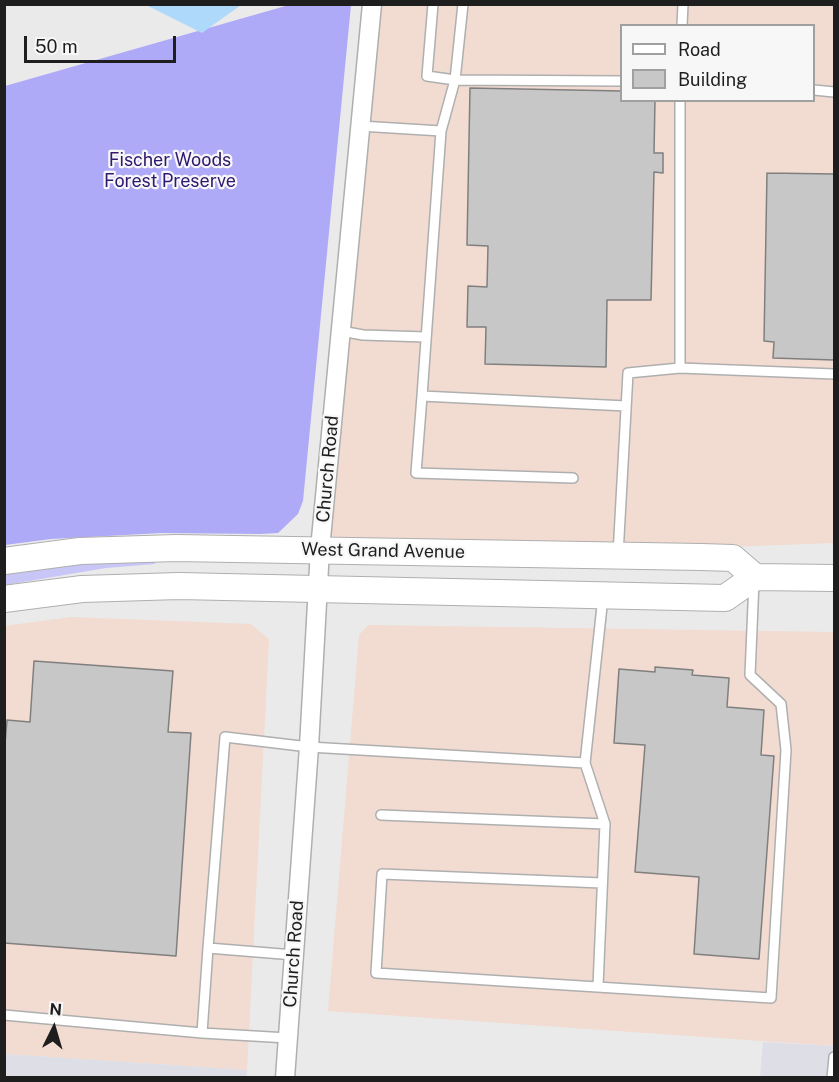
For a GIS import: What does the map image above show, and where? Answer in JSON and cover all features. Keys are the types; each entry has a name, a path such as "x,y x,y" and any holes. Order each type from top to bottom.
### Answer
{"main road":[{"name":"West Grand Avenue","path":"4,561 80,551 176,548 618,555 732,558 754,578"},
{"path":"4,599 82,589 179,586 725,598 754,578 834,578"}],"street":[{"name":"Church Road","path":"285,1077 309,747 320,549 372,4"}],"lane":[{"path":"433,4 427,76 455,80 620,81"},
{"path":"463,4 455,80 441,130 416,473 573,478"},
{"path":"682,24 683,4"},
{"path":"815,90 834,92"},
{"path":"680,102 680,368"},
{"path":"360,126 441,130"},
{"path":"340,331 363,335 426,338"},
{"path":"618,555 628,373 680,368 834,374"},
{"path":"422,396 626,406"},
{"path":"602,883 382,874 376,973 771,998 786,750 781,704 750,675 754,578"},
{"path":"598,986 604,824 585,763 603,595"},
{"path":"202,1033 225,737 309,747 585,763"},
{"path":"381,816 604,824"},
{"path":"208,948 294,955"},
{"path":"4,1015 202,1033 288,1038"},
{"path":"832,1077 834,1057"}],"shaded area":[{"path":"146,4 241,5 202,33"},
{"path":"375,5 834,5 834,543 325,562"},
{"path":"155,560 155,564 106,568 5,585 4,573 89,563"},
{"path":"71,617 251,624 269,639 247,1070 5,1054 4,626"},
{"path":"368,625 834,632 834,1046 328,1011 359,635"},
{"path":"763,1042 834,1046 834,1077 760,1078"},
{"path":"5,1054 247,1070 246,1077 5,1077"}],"green space":[{"name":"Fischer Woods Forest Preserve","path":"289,5 351,5 303,501 298,514 278,533 162,533 51,539 5,545 5,86"}],"building":[{"path":"470,88 620,91 620,102 655,102 654,153 663,153 663,173 654,172 651,300 607,300 606,367 485,364 486,327 467,327 468,286 487,287 488,246 467,245"},
{"path":"767,173 834,174 834,360 773,358 774,342 764,341"},
{"path":"34,661 173,671 168,732 191,733 176,956 4,943 4,756 7,720 30,722"},
{"path":"655,667 693,670 692,675 729,678 727,707 764,710 761,755 774,756 759,959 694,954 699,877 635,872 645,745 614,743 619,669 655,672"}]}
